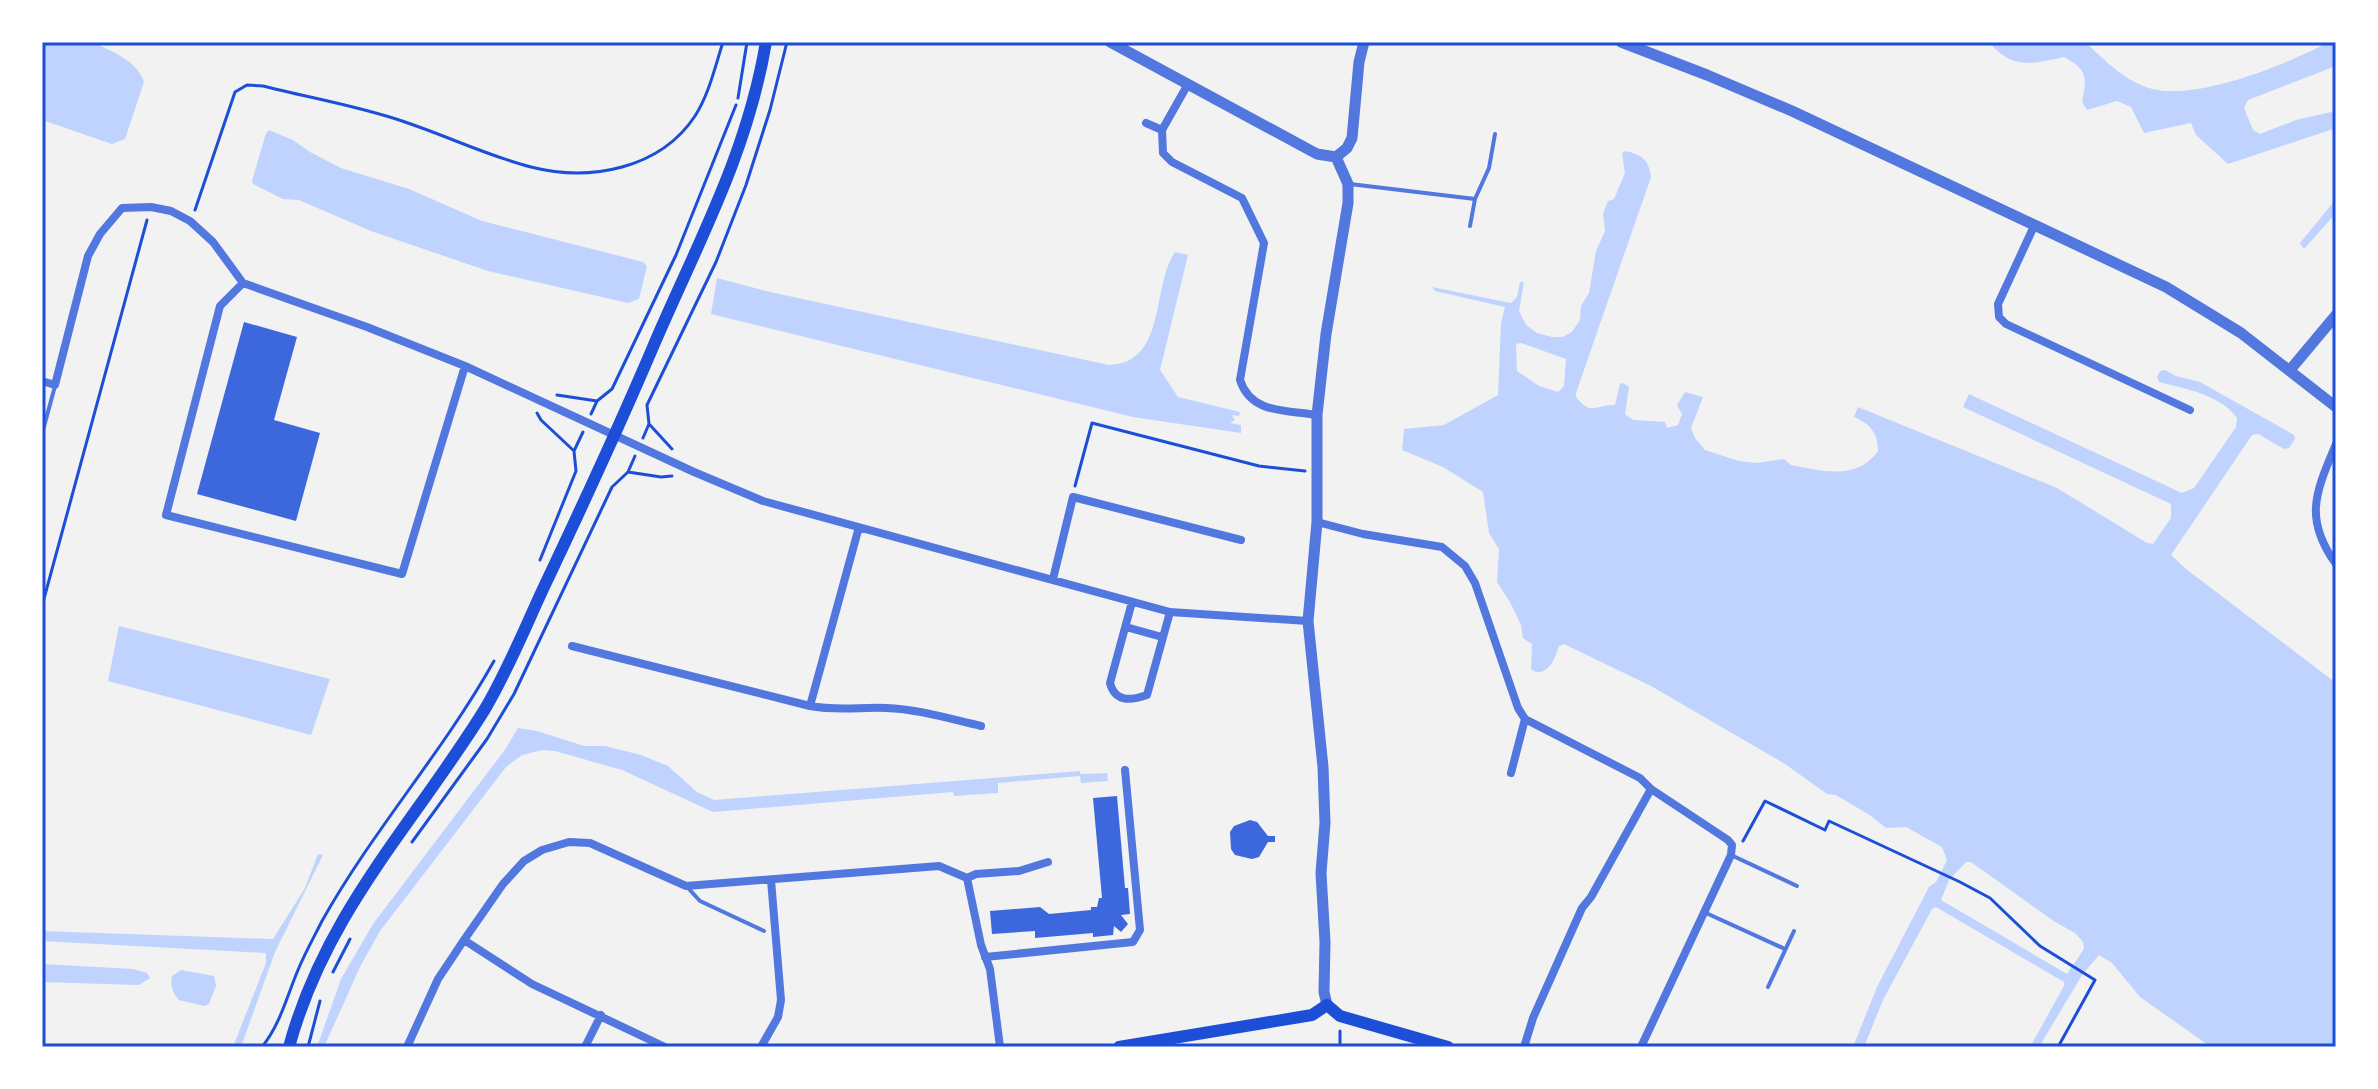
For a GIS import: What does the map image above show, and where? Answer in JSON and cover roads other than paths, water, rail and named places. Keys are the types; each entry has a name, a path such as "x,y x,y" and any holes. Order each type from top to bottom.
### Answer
{"main road":[{"path":"289,1047 314,977 358,891 464,741 509,668 737,158 751,113 766,42"},
{"path":"1119,1047 1312,1015 1327,1005 1340,1016 1448,1047"}],"street":[{"path":"1110,42 1317,154 1336,157 1347,148 1352,138 1359,62 1364,42"},
{"path":"1621,42 1792,111 2035,224 2193,303 2241,333 2336,407"},
{"path":"1188,84 1162,130 1163,153 1172,162 1242,198 1264,243 1240,380 1245,396 1259,406 1317,425"},
{"path":"1146,123 1162,130"},
{"path":"1327,1005 1324,992 1321,873 1325,823 1323,781 1308,621 1317,522 1317,425 1348,184 1336,157"},
{"path":"42,381 55,385 88,256 100,234 122,208 151,207 171,211 190,221 213,242 243,283 465,366 763,501 1170,612 1308,621"},
{"path":"2035,224 1998,304 1999,317 2006,324 2190,410"},
{"path":"243,283 220,306 166,515 402,574 465,366"},
{"path":"2290,370 2336,315"},
{"path":"2336,444 2315,507 2315,527 2324,548 2336,564"},
{"path":"1053,579 1073,497 1241,540"},
{"path":"1317,522 1363,534 1442,547 1465,566 1475,583 1518,708 1525,719 1640,778 1651,789 1728,840 1731,850 1641,1047"},
{"path":"810,706 859,527"},
{"path":"1132,602 1110,683 1113,692 1120,698 1136,699 1147,695 1170,612"},
{"path":"1126,627 1162,637"},
{"path":"572,646 833,711 912,710 981,726"},
{"path":"1511,773 1525,719"},
{"path":"985,957 1133,942 1140,930 1125,770"},
{"path":"1524,1047 1533,1018 1582,908 1651,789"},
{"path":"407,1047 438,979 503,884 524,861 542,850 569,842 590,843 686,886 939,866 967,878 976,874 1019,871 1048,862"},
{"path":"967,878 990,969 1000,1047"},
{"path":"761,1047 778,1017 781,1000 771,880"},
{"path":"464,940 532,984 665,1047"},
{"path":"585,1047 601,1015"}],"lane":[{"path":"1470,226 1475,199 1489,168 1495,134"},
{"path":"1348,184 1475,199"},
{"path":"42,434 55,385"},
{"path":"1731,850 1797,886"},
{"path":"686,886 700,901 764,931"},
{"path":"1704,912 1785,949"},
{"path":"1768,987 1794,931"}],"water":[{"path":"42,42 88,42 113,52 136,68 144,82 125,139 112,144 42,120"},
{"path":"1989,42 2085,42 2136,83 2157,90 2176,91 2198,89 2245,77 2329,42 2336,42 2336,66 2248,100 2244,108 2253,130 2260,134 2296,120 2336,111 2336,128 2228,164 2196,135 2191,123 2144,133 2131,107 2117,101 2087,110 2082,102 2085,86 2082,70 2064,57 2023,63 2006,57"},
{"path":"269,130 341,168 409,189 482,221 643,262 647,266 639,299 628,303 488,271 371,231 299,200 283,199 252,181"},
{"path":"1626,151 1644,159 1651,177 1576,393 1586,407 1615,405 1620,384 1623,383 1629,387 1625,414 1633,420 1665,422 1667,428 1678,425 1682,414 1677,405 1685,392 1703,397 1691,428 1705,450 1739,461 1757,463 1784,459 1791,465 1838,472 1860,467 1878,451 1872,430 1854,417 1858,407 2057,488 2153,544 2171,518 2171,504 1963,407 1969,394 2182,493 2194,488 2236,427 2237,418 2212,398 2159,382 2157,377 2160,371 2200,382 2294,435 2289,448 2284,449 2258,434 2252,435 2171,555 2336,683 2336,1047 2211,1047 2140,997 2112,963 2099,955 2082,975 2039,1047 2030,1047 2064,982 1936,907 1932,909 1883,1000 1864,1047 1853,1047 1877,987 1929,887 1936,882 1947,860 1942,847 1906,827 1886,828 1836,795 1827,794 1785,764 1651,686 1564,644 1559,646 1554,660 1545,670 1536,672 1531,669 1532,644 1523,638 1521,625 1497,582 1499,549 1489,533 1483,492 1443,467 1402,450 1404,429 1444,425 1498,395 1501,323 1505,307 1435,291 1432,287 1511,303 1517,297 1520,282 1524,282 1519,311 1526,325 1537,333 1552,337 1562,337 1572,332 1580,320 1581,306 1589,293 1596,251 1605,231 1603,214 1608,201 1614,199 1625,173 1622,153","holes":["1516,344 1566,359 1564,386 1558,392 1539,386 1517,371","1966,862 1971,862 2075,933 2083,942 2084,949 2067,974 1941,900 1949,880"]},
{"path":"2336,199 2336,213 2304,249 2300,243"},
{"path":"1175,252 1188,255 1160,370 1178,397 1240,412 1239,416 1232,415 1235,420 1230,423 1241,425 1241,433 1133,417 711,314 717,278 1109,365 1128,361 1149,338"},
{"path":"119,626 330,679 311,735 108,681"},
{"path":"518,728 584,746 605,746 641,755 668,766 697,792 714,800 1080,771 1080,774 1107,773 1108,781 1081,783 1080,776 998,783 998,793 954,796 953,792 713,812 622,770 555,751 542,750 522,755 506,767 380,931 324,1047 317,1047 341,979 373,924 504,751"},
{"path":"318,854 323,855 275,952 241,1047 233,1047 266,963 266,953 42,941 42,931 273,939 305,888"},
{"path":"42,964 133,969 147,973 150,978 139,985 42,982"},
{"path":"181,970 214,976 216,986 209,1004 204,1006 179,1000 172,989 171,980"}]}
